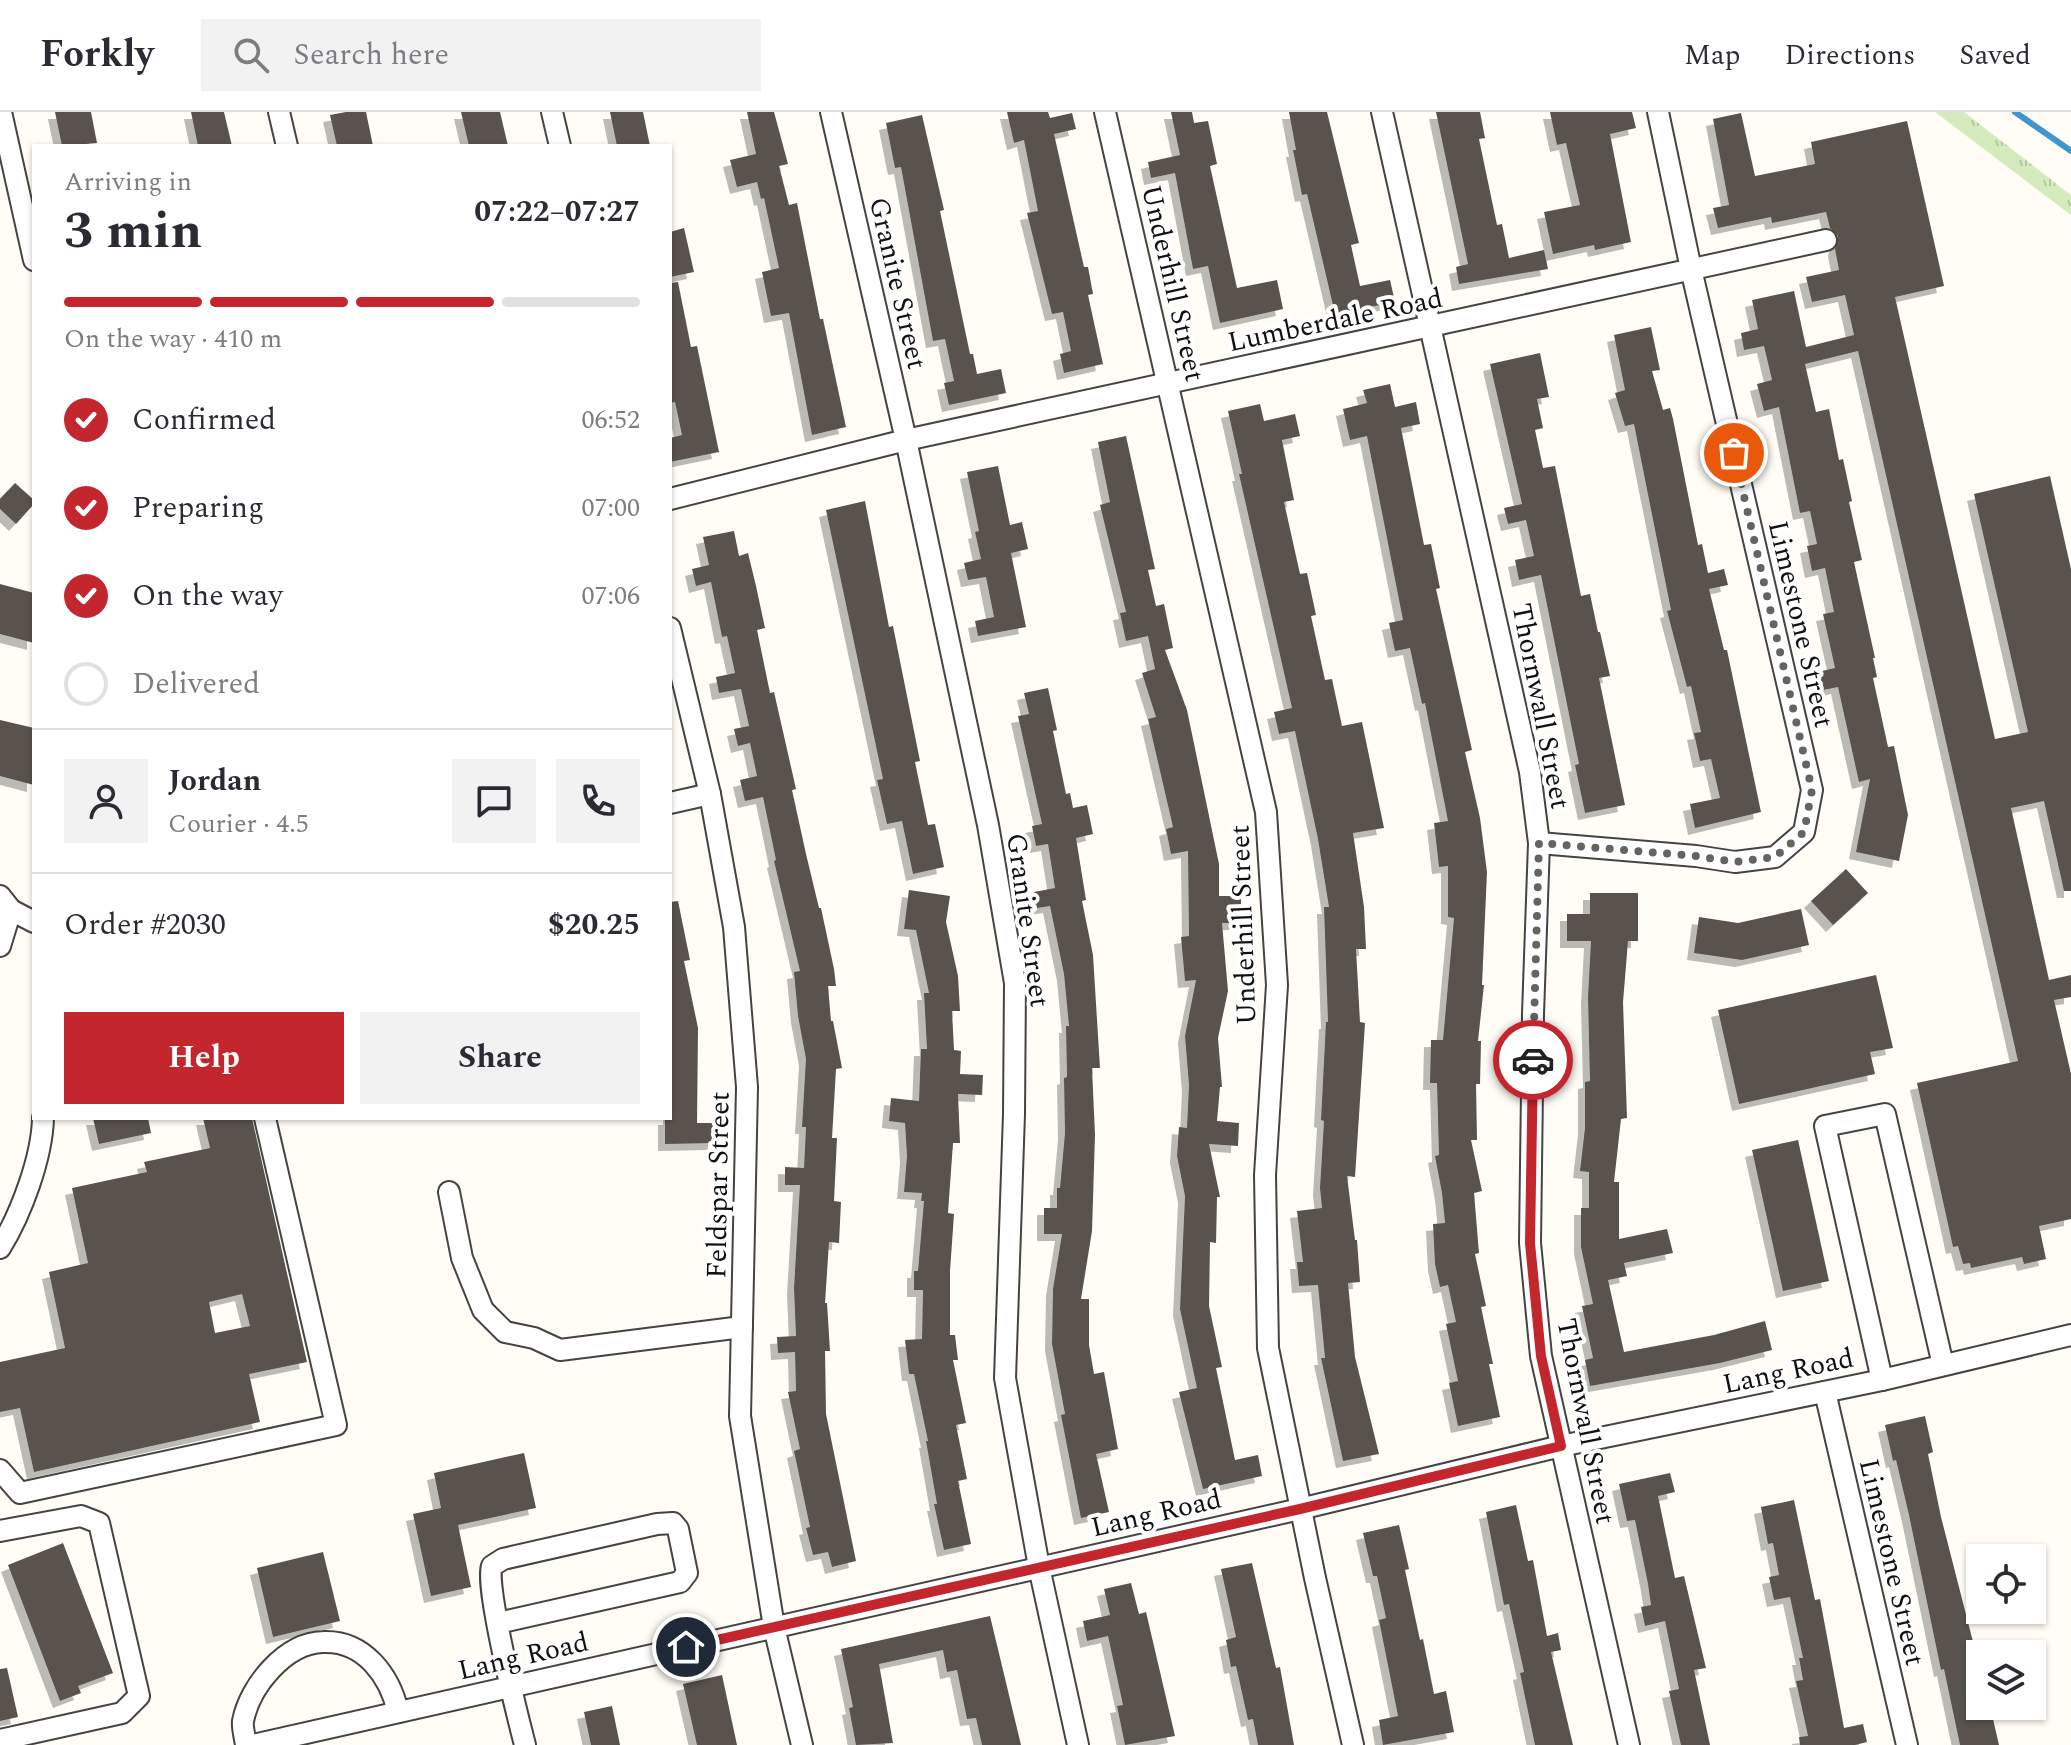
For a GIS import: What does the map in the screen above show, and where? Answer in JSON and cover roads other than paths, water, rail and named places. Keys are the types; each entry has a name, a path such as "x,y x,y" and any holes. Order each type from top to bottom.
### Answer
{"street":[{"path":"279,112 287,144"},
{"path":"552,112 560,144"},
{"name":"Granite Street","path":"831,112 906,440 988,825 1015,983 1005,1378 1039,1567 1078,1745"},
{"name":"Underhill Street","path":"1105,112 1266,812 1277,985 1265,1175 1268,1348 1300,1509 1353,1745"},
{"name":"Thornwall Street","path":"1382,112 1530,772 1539,843 1530,1243 1541,1356 1629,1745"},
{"name":"Limestone Street","path":"1539,843 1735,862 1775,857 1804,832 1812,790 1691,269 1658,112"},
{"path":"2,123 32,251"},
{"name":"Lumberdale Road","path":"672,498 906,440 1826,240"},
{"name":"Feldspar Street","path":"672,636 710,794 734,927 747,1087 740,1416 774,1627 802,1745"},
{"path":"672,803 710,794"},
{"path":"0,946 6,903 32,921"},
{"path":"1882,1380 1825,1126 1885,1114 1943,1365"},
{"path":"0,1248 18,1219 43,1134 43,1120"},
{"path":"0,1470 20,1493 336,1425 265,1120"},
{"path":"449,1192 462,1258 477,1297 483,1310 505,1332 534,1338 560,1350 742,1327"},
{"name":"Lang Road","path":"253,1745 1300,1509 1561,1446 1882,1380 2071,1335"},
{"name":"Limestone Street","path":"1825,1392 1907,1745"},
{"path":"0,1531 81,1516 99,1523 139,1696 122,1713 0,1740"},
{"path":"498,1623 680,1582 687,1573 678,1529 673,1523 657,1524 497,1561 492,1566 489,1576 498,1623 511,1686 525,1745"},
{"path":"246,1745 242,1724 249,1701 261,1680 278,1663 298,1650 320,1642 348,1647 373,1662 394,1694 398,1712"}],"waterway":[{"path":"2015,112 2071,151"}]}
